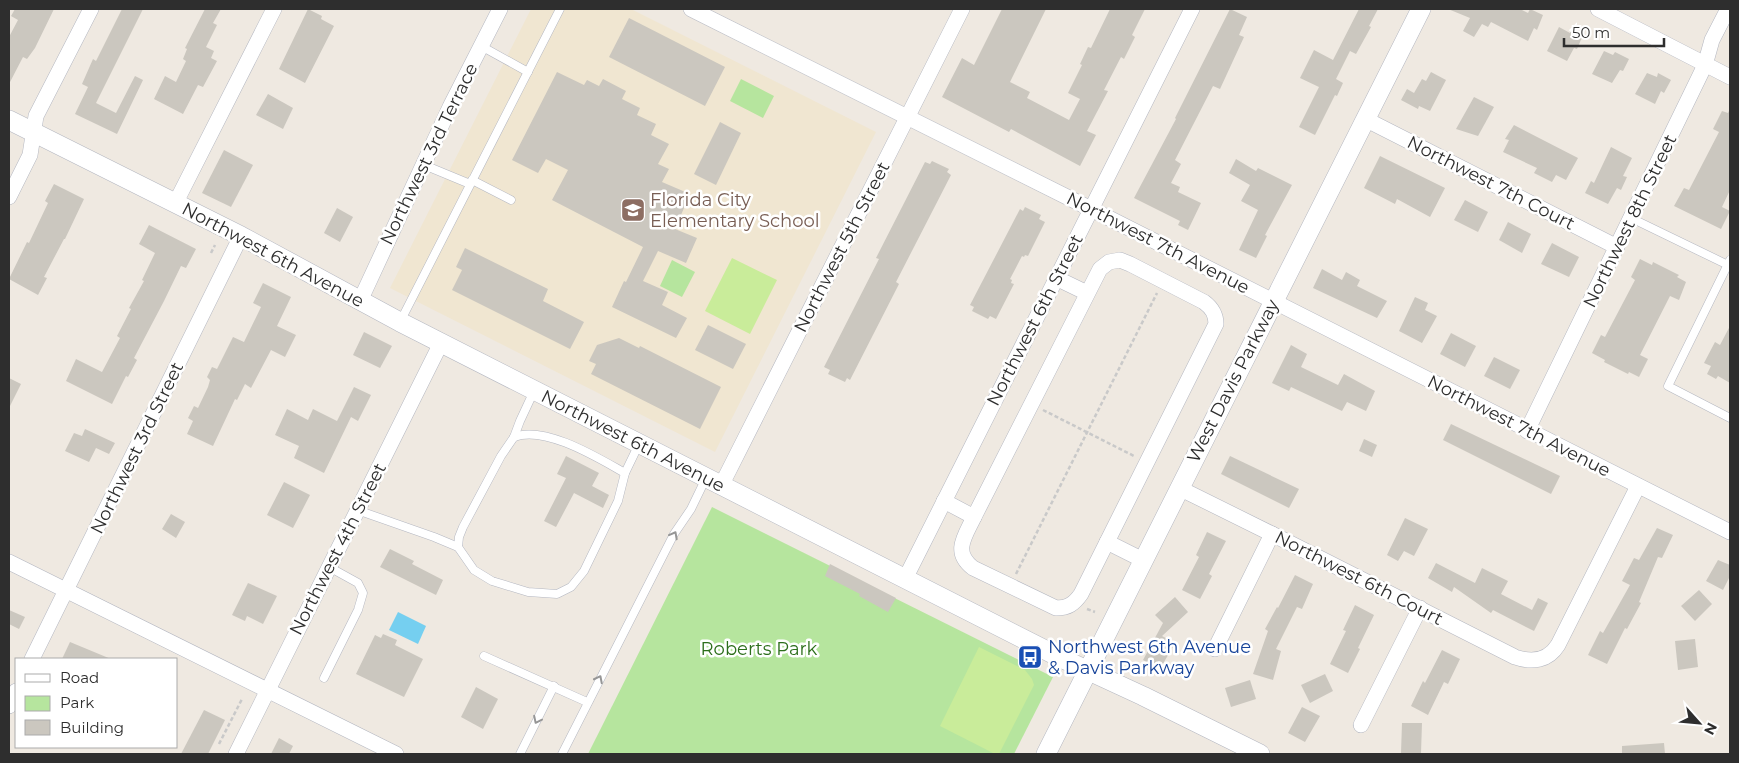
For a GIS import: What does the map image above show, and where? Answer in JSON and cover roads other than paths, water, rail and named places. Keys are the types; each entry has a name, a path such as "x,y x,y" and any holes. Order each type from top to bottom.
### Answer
{"street":[{"path":"9,197 30,155 36,116 91,9"},
{"path":"175,204 274,9"},
{"name":"Northwest 3rd Terrace","path":"360,300 500,9"},
{"name":"Northwest 7th Avenue","path":"692,9 1730,532"},
{"name":"Northwest 5th Street","path":"714,482 908,117 962,9"},
{"name":"Northwest 6th Street","path":"905,579 1192,9"},
{"name":"West Davis Parkway","path":"1047,754 1420,9"},
{"path":"1598,9 1730,77"},
{"name":"Northwest 8th Street","path":"1527,430 1705,65 1712,40 1728,9"},
{"name":"Northwest 7th Court","path":"1365,119 1617,247"},
{"name":"Northwest 6th Avenue","path":"9,120 241,236 400,322 905,579 1260,754"},
{"name":"Northwest 3rd Street","path":"32,658 241,236"},
{"path":"1120,260 1204,302 1211,308 1216,318 1214,329 1077,599 1067,607 1056,608 968,564 964,560 962,548 974,517 1088,293 1100,268 1109,262 1120,260"},
{"path":"1056,278 1088,293"},
{"name":"Northwest 4th Street","path":"236,754 441,343"},
{"name":"Northwest 6th Court","path":"1179,488 1515,657 1527,660 1540,659 1550,654 1560,641 1638,486"},
{"path":"944,501 974,517"},
{"path":"1215,649 1272,534"},
{"path":"1107,542 1143,560"},
{"path":"9,562 396,754"},
{"path":"1361,725 1420,608"},
{"path":"9,706 15,693"}],"lane":[{"path":"400,322 560,9"},
{"path":"481,46 528,72"},
{"path":"424,165 471,182 511,200"},
{"path":"1631,218 1729,262 1668,386 1730,418"},
{"path":"458,547 463,527 501,456 514,437 535,391"},
{"path":"514,437 526,435 564,442 583,449 625,473"},
{"path":"357,510 458,547 474,570 481,576 500,584 536,593 557,594 576,582 588,563 618,502 625,473 639,444"},
{"path":"562,754 674,534 690,509 714,482"},
{"path":"324,678 363,598 363,593 358,583 329,567"},
{"path":"484,656 587,702"},
{"path":"520,754 554,686"}],"water":[{"path":"398,612 426,626 418,644 389,630"}],"place":[{"name":"Florida City Elementary School","path":"633,210"},
{"name":"Northwest 6th Avenue & Davis Parkway","path":"1030,657"}],"park label":[{"name":"Roberts Park","path":"759,649"}]}
